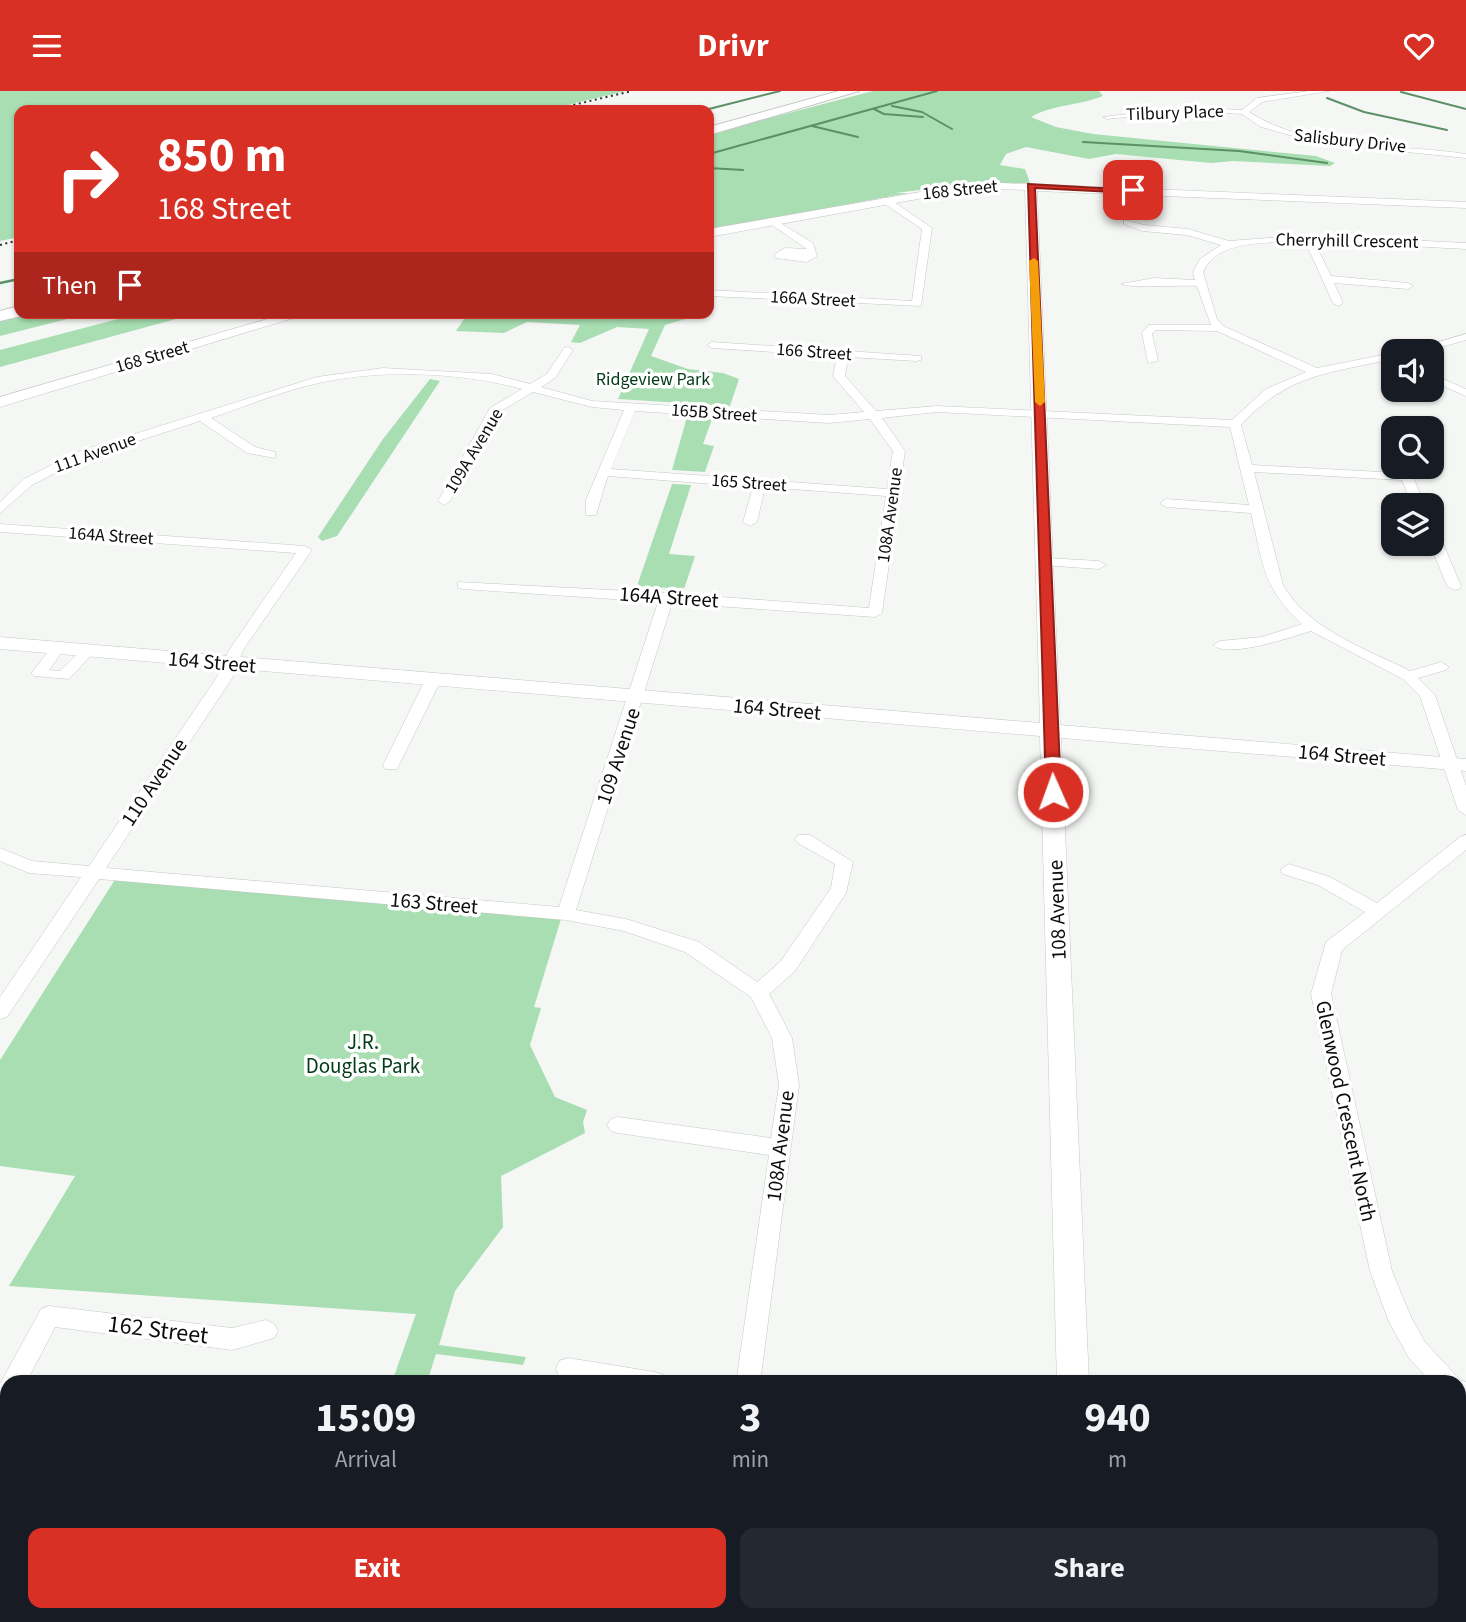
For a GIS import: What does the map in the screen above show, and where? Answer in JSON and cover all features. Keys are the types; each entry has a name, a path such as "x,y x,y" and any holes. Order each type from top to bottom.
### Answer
{"highway":[{"path":"714,123 832,91"},
{"path":"714,130 853,91"}],"street":[{"name":"Salisbury Drive","path":"1325,91 1261,100 1244,112 1255,122 1284,133 1465,156"},
{"name":"Tilbury Place","path":"1107,117 1185,109 1244,112"},
{"name":"168 Street","path":"714,232 978,185 1466,205"},
{"name":"108 Avenue","path":"1031,186 1073,1375"},
{"name":"166A Street","path":"714,293 917,305 927,228 885,200"},
{"path":"772,221 810,245 811,252"},
{"path":"1127,222 1143,228 1188,232 1229,244"},
{"path":"1308,237 1338,303"},
{"name":"Cherryhill Crescent","path":"1201,283 1198,272 1203,261 1229,244 1260,239 1308,237 1466,246"},
{"path":"1326,279 1384,281 1408,286"},
{"path":"1126,284 1154,281 1201,283 1212,319 1219,328"},
{"name":"168 Street","path":"0,402 283,319"},
{"path":"1152,361 1147,333 1153,327 1219,328 1316,372"},
{"path":"1444,343 1466,337"},
{"name":"166 Street","path":"712,345 917,358"},
{"name":"109A Avenue","path":"444,501 494,410 504,401 535,387 551,376 568,350"},
{"name":"108A Avenue","path":"843,354 839,376 899,451 876,614"},
{"path":"1381,359 1316,372 1275,386 1254,402 1235,425 1276,585 1286,603 1312,626 1408,676 1427,695 1458,764 1466,810"},
{"name":"165B Street","path":"202,417 317,380 359,373 405,371 492,377 592,404 631,408 821,419 874,417 936,409 1235,425"},
{"path":"1444,383 1466,393"},
{"path":"591,512 592,500 631,408"},
{"path":"202,417 251,450 271,455"},
{"name":"111 Avenue","path":"0,509 28,482 54,467 202,417"},
{"path":"1244,468 1381,471"},
{"name":"165 Street","path":"604,472 894,493"},
{"path":"750,522 760,484"},
{"path":"1166,503 1256,509"},
{"name":"164A Street","path":"0,527 305,550"},
{"name":"110 Avenue","path":"0,1012 231,664 236,650 305,550"},
{"path":"1441,556 1454,586"},
{"path":"1046,562 1099,565"},
{"name":"164A Street","path":"463,585 667,597 876,614"},
{"name":"109 Avenue","path":"566,914 667,597"},
{"path":"1220,645 1263,641 1312,626"},
{"name":"164 Street","path":"0,643 1458,764"},
{"path":"58,648 39,673 64,676 88,651"},
{"path":"1408,676 1441,667"},
{"path":"391,765 433,680"},
{"path":"758,992 788,966 840,889 844,862 804,839"},
{"name":"Glenwood Crescent North","path":"1441,1375 1417,1350 1401,1322 1381,1271 1321,994 1333,947 1466,841"},
{"name":"163 Street","path":"0,854 29,867 566,914 626,925 692,947 758,992"},
{"path":"1289,870 1324,881 1377,911"},
{"name":"108A Avenue","path":"749,1375 789,1085 782,1038 758,992"},
{"path":"618,1125 780,1149"},
{"name":"162 Street","path":"17,1375 49,1316 232,1339 266,1331"},
{"path":"568,1369 605,1375"}],"green space":[{"path":"0,91 626,91 567,105 14,105 14,238 0,241"},
{"path":"873,91 1099,91 1103,96 1031,117 1056,127 1093,134 1316,156 1335,163 1330,166 1233,161 1211,163 1116,154 1089,159 1026,147 1006,154 1000,165 1025,169 1030,183 969,184 895,193 908,193 714,229 714,133"},
{"path":"14,317 67,319 0,336 0,321"},
{"path":"118,319 176,319 0,367 0,350"},
{"name":"Ridgeview Park","path":"464,319 685,319 665,325 651,356 688,369 723,373 739,379 730,406 618,399 649,329 617,327 580,343 571,342 580,325 527,322 504,333 456,331"},
{"path":"430,379 440,381 337,536 322,541 318,537 383,439"},
{"path":"687,417 712,419 703,444 714,446 705,472 672,470"},
{"path":"672,484 691,485 669,554 695,556 684,589 637,586"},
{"name":"J.R. Douglas Park","path":"118,875 561,919 534,1007 541,1008 530,1045 555,1097 587,1110 583,1122 585,1133 501,1176 503,1227 455,1291 439,1345 526,1357 523,1365 436,1354 429,1375 394,1375 416,1314 9,1286 75,1176 0,1166 0,1060"}],"waterway":[{"path":"714,108 780,91"},
{"path":"714,153 937,91"},
{"path":"1401,92 1466,109"},
{"path":"1327,98 1364,112 1447,130"},
{"path":"892,106 922,112 952,129"},
{"path":"874,109 884,114 923,117"},
{"path":"812,126 858,137"},
{"path":"1083,142 1239,151 1327,163"},
{"path":"714,168 743,170"},
{"path":"0,283 14,280"}],"railway":[{"path":"573,105 632,91"},
{"path":"0,245 14,241"}],"slow traffic":[{"path":"1034,261 1040,402"}],"route":[{"path":"1053,792 1031,186 1133,190"}]}
